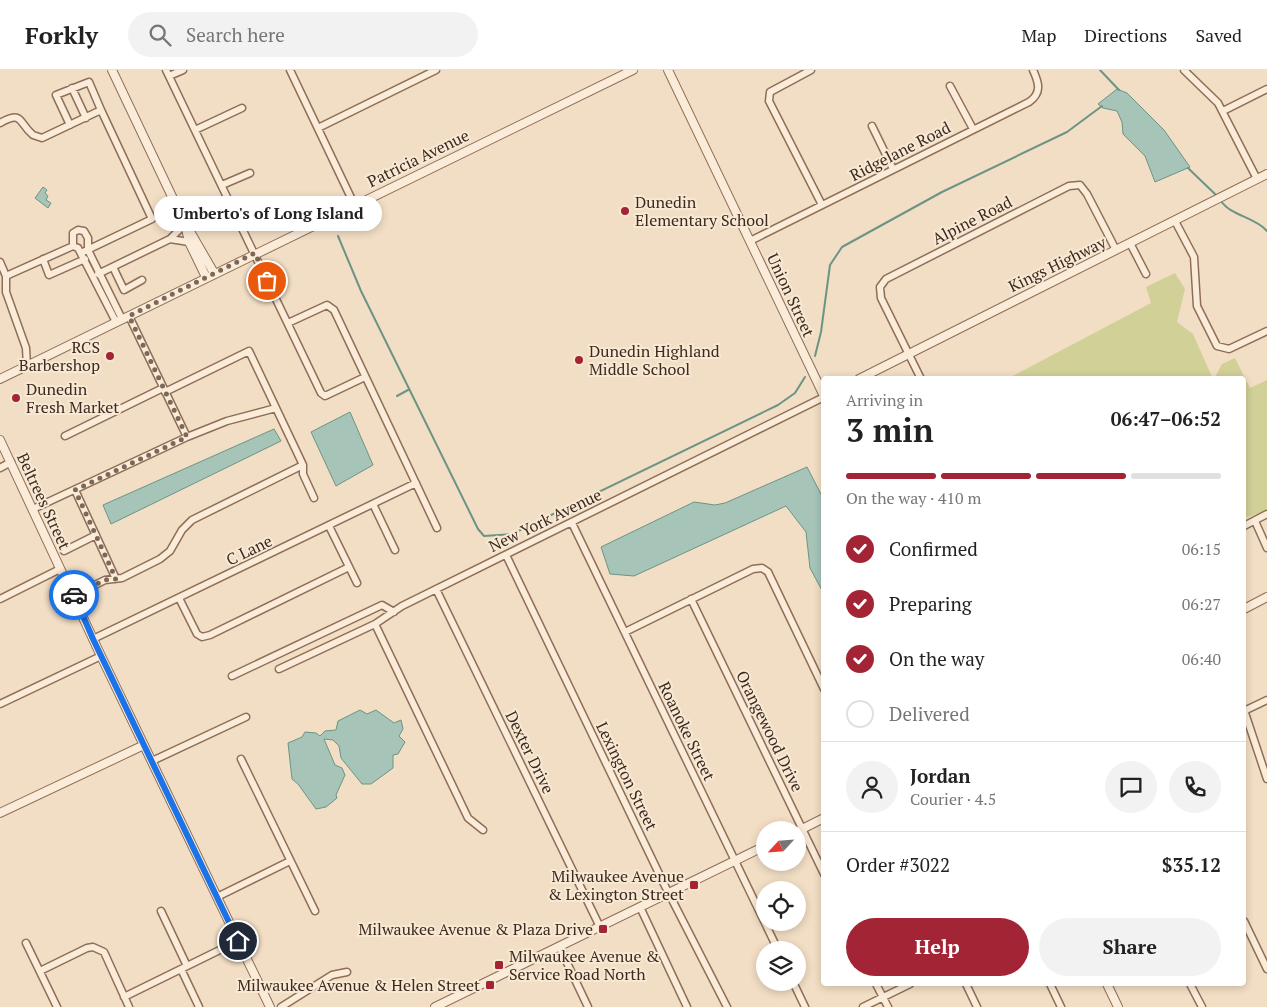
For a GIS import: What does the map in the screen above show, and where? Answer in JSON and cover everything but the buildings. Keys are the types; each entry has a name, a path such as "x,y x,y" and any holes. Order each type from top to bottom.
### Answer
{"street":[{"path":"112,70 210,275"},
{"path":"183,70 168,73 321,393 325,396 365,377"},
{"path":"290,70 354,204"},
{"path":"318,128 436,70"},
{"name":"Patricia Avenue","path":"0,379 354,204 633,70"},
{"name":"Union Street","path":"668,70 821,390"},
{"path":"811,70 770,92 770,101 822,205"},
{"name":"Ridgelane Road","path":"750,241 1034,99 1039,87 1033,70"},
{"path":"1184,70 1210,95 1223,111 1257,179"},
{"path":"70,125 56,95 89,82 152,219 86,251"},
{"path":"950,86 973,130"},
{"path":"72,88 86,118"},
{"path":"1223,111 1267,89"},
{"path":"195,130 242,108"},
{"path":"0,123 10,118 17,118 24,123 33,136 42,138 101,110"},
{"path":"872,126 893,169"},
{"path":"222,185 250,173"},
{"name":"Kings Highway","path":"865,376 1267,174"},
{"name":"Alpine Road","path":"909,353 881,298 879,292 882,283 1069,186 1080,185 1087,194 1116,250"},
{"path":"1175,221 1194,257 1197,306 1217,346 1229,349 1267,331"},
{"path":"97,275 170,239 185,224"},
{"path":"185,224 189,242 210,275"},
{"path":"73,246 73,233 82,230 87,234 85,259 97,275"},
{"path":"170,239 189,242"},
{"path":"1130,243 1146,274"},
{"path":"6,276 73,246 86,251 97,275 164,390 187,437"},
{"path":"43,259 49,275 85,259"},
{"path":"0,262 6,276 6,292 18,320 26,348 27,366"},
{"path":"113,267 124,290 142,280"},
{"path":"288,323 320,307 331,306 437,528"},
{"path":"65,436 249,352 302,466 303,474 314,498"},
{"path":"909,353 920,376"},
{"name":"New York Avenue","path":"279,669 375,624 436,590 821,398"},
{"path":"33,509 187,437 227,421 276,408"},
{"name":"Beltrees Street","path":"0,440 101,656 270,1007"},
{"path":"0,468 11,462"},
{"path":"73,596 105,580 116,579 166,555 182,530 192,520 302,466"},
{"name":"C Lane","path":"93,639 416,483"},
{"path":"75,490 116,579"},
{"path":"373,504 395,550"},
{"path":"1246,525 1267,514"},
{"path":"1255,521 1267,548"},
{"name":"Roanoke Street","path":"572,523 774,941"},
{"path":"329,526 357,583"},
{"path":"64,551 96,535"},
{"name":"Lexington Street","path":"506,555 727,1007"},
{"path":"179,598 197,634 202,636 210,635 349,567"},
{"path":"625,632 753,569 762,568 768,572 821,682"},
{"path":"0,599 60,569"},
{"name":"Dexter Drive","path":"436,590 600,927"},
{"path":"1246,608 1267,597"},
{"name":"Orangewood Drive","path":"691,599 796,821"},
{"path":"232,676 382,605 394,612"},
{"path":"375,624 468,818 483,830"},
{"path":"0,704 101,656"},
{"path":"1246,710 1267,700"},
{"path":"152,761 246,717"},
{"path":"1246,717 1267,779"},
{"path":"0,813 144,745"},
{"path":"241,759 315,911"},
{"path":"806,827 821,820"},
{"name":"Orangewood Drive","path":"806,841 821,868"},
{"path":"435,1007 756,850"},
{"path":"217,897 290,861"},
{"path":"640,907 687,1007"},
{"path":"161,911 199,1007"},
{"path":"1246,924 1267,969"},
{"path":"124,997 238,941"},
{"path":"26,943 57,1007"},
{"path":"559,946 588,1007"},
{"path":"40,971 87,948 93,947 104,952 129,1007"},
{"path":"281,1007 332,976 347,972"},
{"path":"877,986 888,1007"},
{"path":"863,1007 906,986"},
{"path":"967,986 977,1007"},
{"path":"1051,986 1061,1007"},
{"path":"1108,986 1118,1007"},
{"path":"1191,986 1202,1007"},
{"path":"797,991 805,1007"}],"shaded area":[{"path":"1117,89 1127,93 1164,130 1190,167 1155,182 1145,156 1123,134 1122,122 1117,111 1103,108 1098,104"},
{"path":"43,187 47,190 45,193 48,196 46,200 51,203 48,208 35,198"},
{"path":"1175,273 1185,289 1177,322 1193,334 1212,376 1013,376 1151,303 1146,287"},
{"path":"1235,358 1244,376 1216,376 1222,364"},
{"path":"1246,380 1250,388 1267,380 1267,511 1246,517"},
{"path":"350,412 373,465 336,486 311,432"},
{"path":"274,429 281,441 111,524 103,505"},
{"path":"807,467 821,494 821,588 810,568 806,532 786,506 634,576 610,574 601,547 694,502 715,505 725,503"},
{"path":"360,710 367,714 376,710 394,723 401,720 403,729 399,736 405,742 398,754 393,755 393,768 371,784 362,784 341,758 339,746 333,740 324,739 335,765 342,768 345,775 336,795 337,798 326,807 316,809 298,784 292,779 288,743 302,737 305,732 316,733 320,736 325,731 336,730 338,721"}],"waterway":[{"path":"1100,70 1119,90"},
{"path":"815,356 821,332 830,265 842,247 942,192 1067,132 1102,106"},
{"path":"1188,168 1216,195"},
{"path":"1221,201 1231,210 1262,226 1267,231"},
{"path":"338,236 361,291 478,529 484,536 512,534 778,405 795,393 805,377"},
{"path":"397,396 408,390"}],"way so far":[{"path":"74,595 105,580 116,579 75,490 187,437 129,316 255,253 267,281"}],"place":[{"name":"Dunedin Elementary School","path":"625,211"},
{"name":"Umberto's of Long Island","path":"267,281"},
{"name":"RCS Barbershop","path":"110,356"},
{"name":"Dunedin Highland Middle School","path":"579,360"},
{"name":"Dunedin Fresh Market","path":"16,398"},
{"name":"Milwaukee Avenue & Lexington Street","path":"694,885"},
{"name":"Milwaukee Avenue & Plaza Drive","path":"603,929"},
{"name":"Milwaukee Avenue & Service Road North","path":"499,965"},
{"name":"Milwaukee Avenue & Helen Street","path":"490,985"}],"route":[{"path":"74,595 93,639 238,941"}]}
